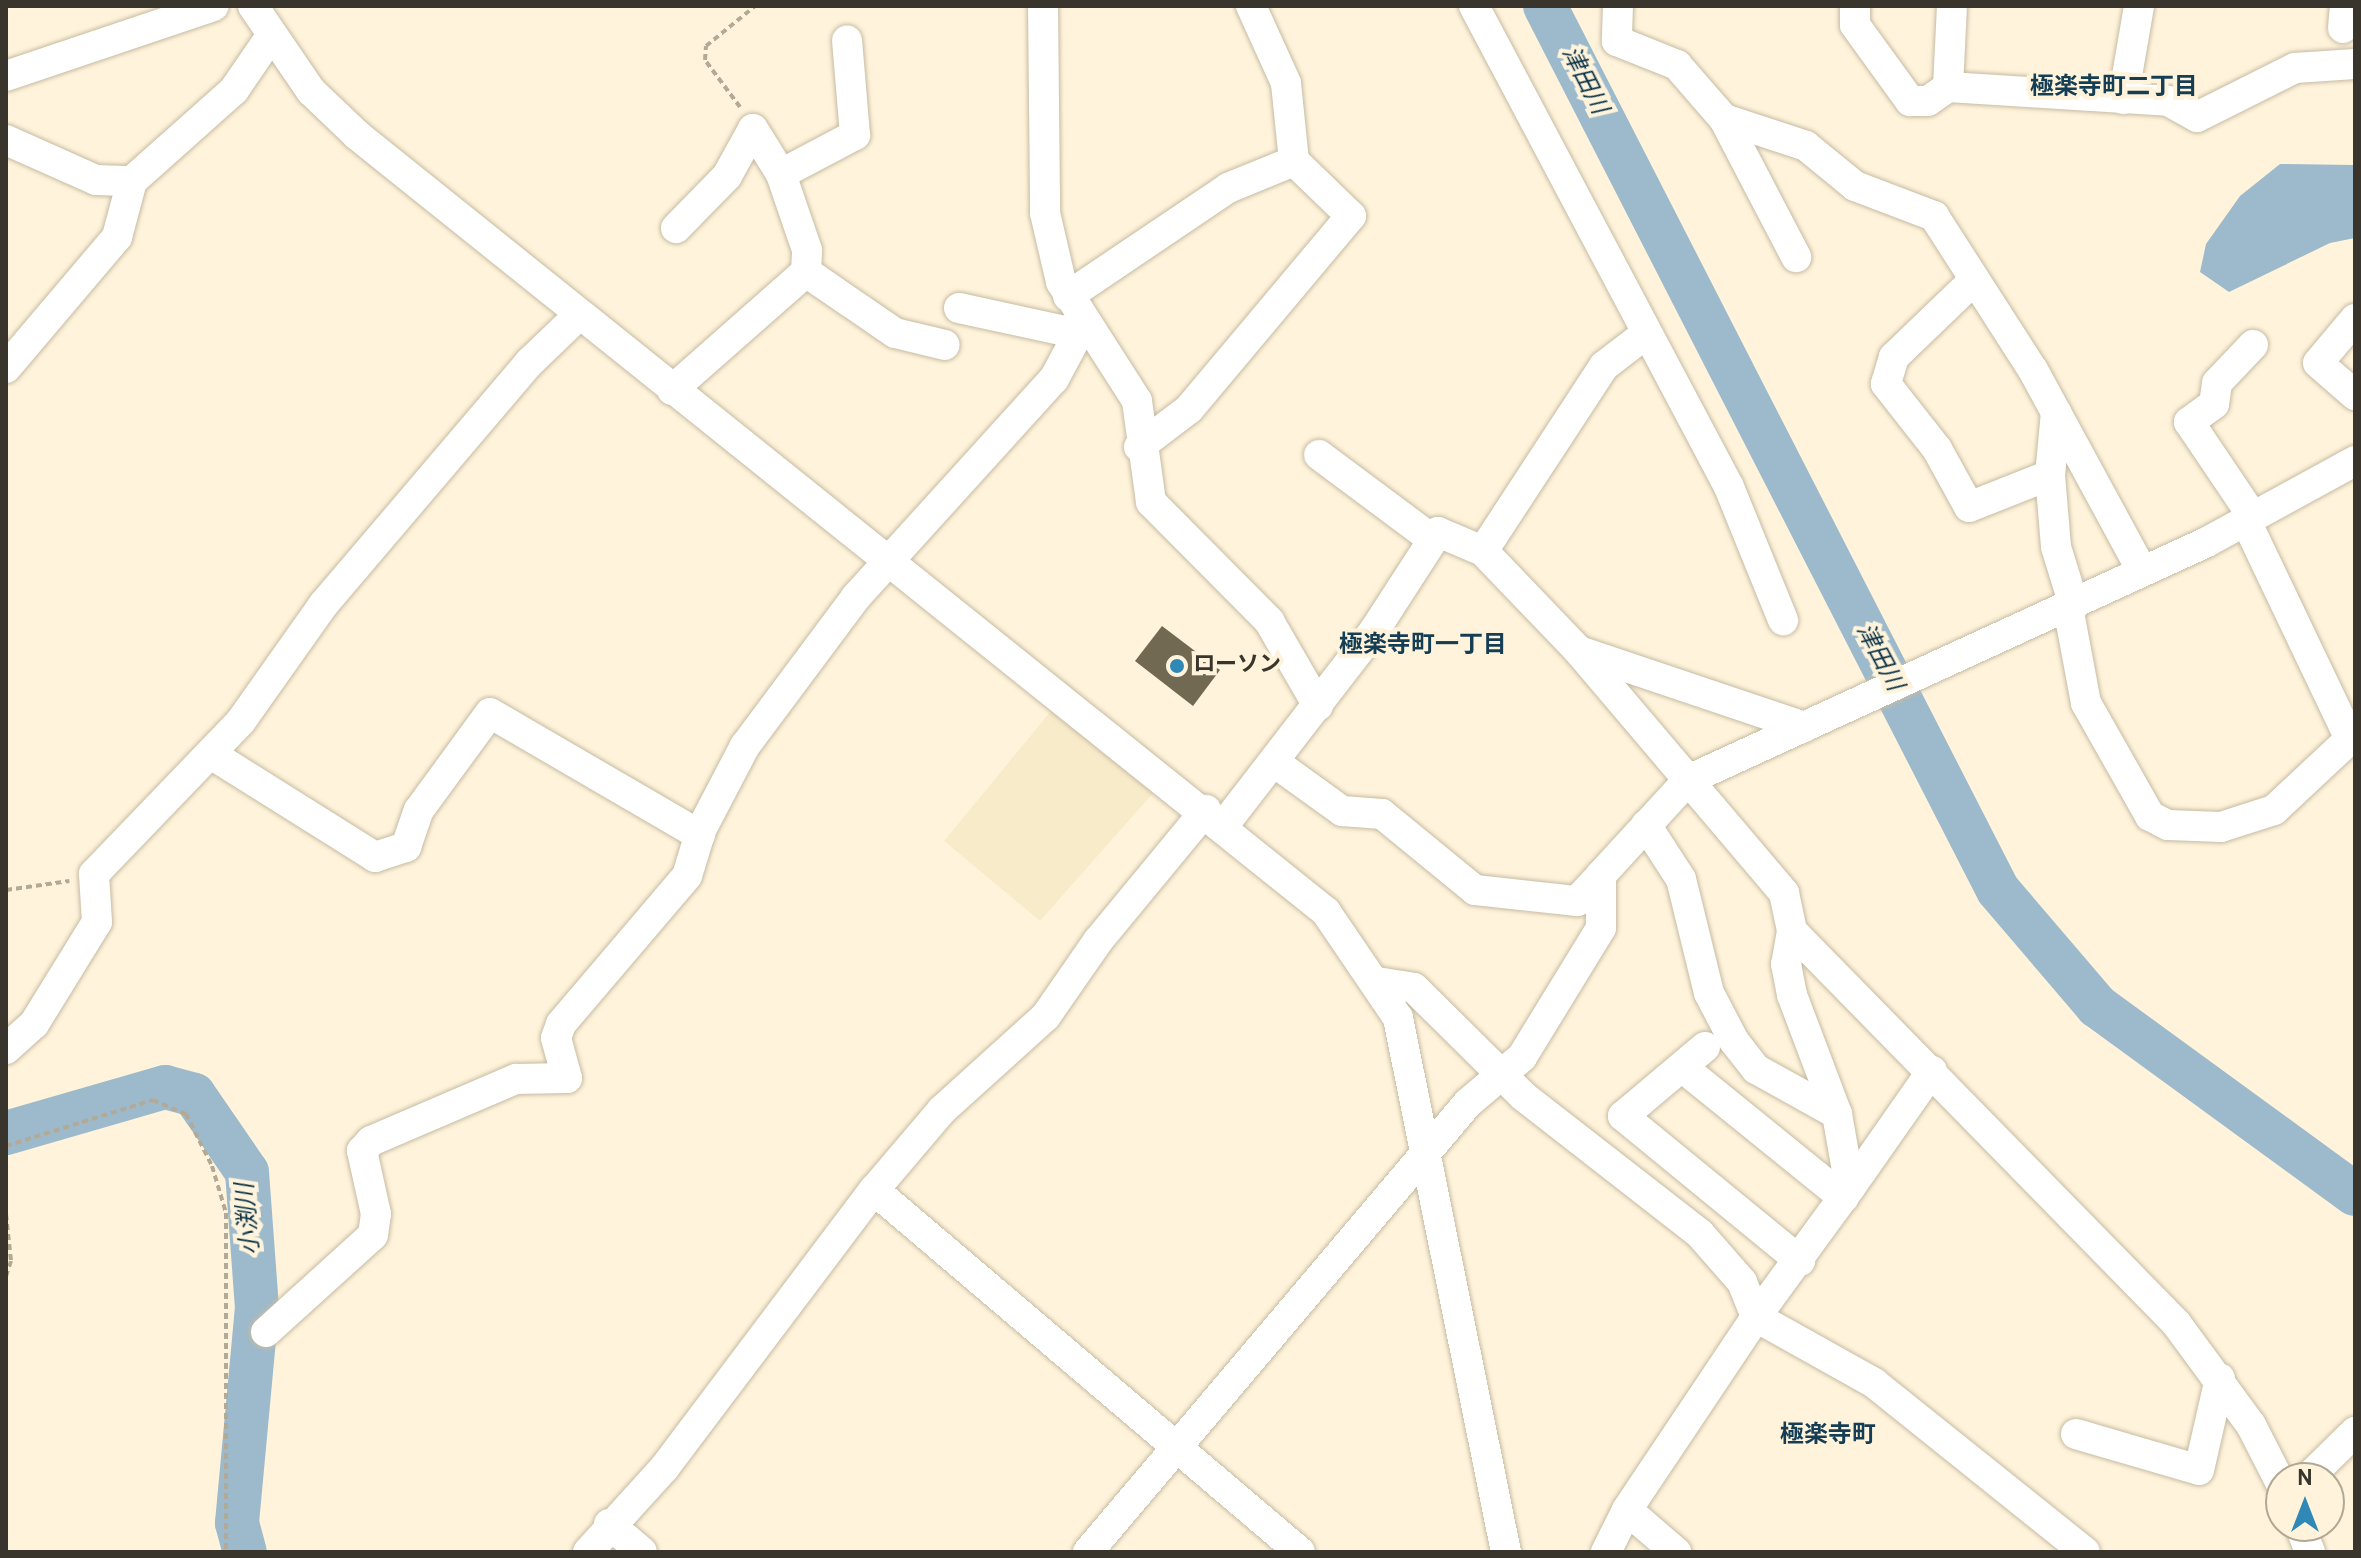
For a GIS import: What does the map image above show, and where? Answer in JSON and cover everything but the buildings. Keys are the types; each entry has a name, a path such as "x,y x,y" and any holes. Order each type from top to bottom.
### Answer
{"street":[{"path":"6,76 214,6"},
{"path":"253,6 311,91 357,135 578,316 1215,817 1326,912 1377,982 1398,1018 1430,1155 1506,1552"},
{"path":"1043,6 1045,213 1068,296 1083,325 1121,370 1137,401 1139,447 1151,502 1269,621 1318,706"},
{"path":"1139,447 1189,409 1351,216 1294,161 1286,83 1251,6"},
{"path":"1474,6 1729,487 1783,620"},
{"path":"1618,6 1617,41 1677,65 1724,119 1796,257"},
{"path":"1855,6 1855,25 1910,101 1928,101 1948,87 2168,101 2197,117 2295,68 2355,64"},
{"path":"1948,87 1952,6"},
{"path":"2123,99 2139,6"},
{"path":"6,368 117,237 132,181 234,90 271,36"},
{"path":"781,174 855,135 860,87 847,40"},
{"path":"1724,119 1806,146 1855,186 1934,216 2056,412 2142,571"},
{"path":"672,390 806,272 807,250 781,174 753,129 727,176 676,228"},
{"path":"6,140 96,180 132,181"},
{"path":"1068,296 1228,188 1294,161"},
{"path":"806,272 892,338 945,345"},
{"path":"1973,281 1894,357 1886,384 1937,449 1969,507 2050,475"},
{"path":"959,308 1065,331 1083,325"},
{"path":"6,1049 34,1024 97,922 94,874 211,754 323,605 530,362 578,316"},
{"path":"2355,319 2318,363 2355,395"},
{"path":"266,1332 373,1235 376,1214 362,1151 371,1141 516,1079 567,1078 556,1038 561,1024 687,876 700,835 725,779 789,685 856,597 892,562 937,503 1054,379 1083,325"},
{"path":"1483,551 1604,366 1647,333"},
{"path":"2056,412 2050,475 2057,559 2071,606 2086,703 2150,816 2168,825 2221,827 2274,810 2353,742 2250,519 2189,422 2214,404 2217,383 2253,345"},
{"path":"1319,455 1433,540"},
{"path":"1274,762 1342,811 1382,814 1475,890 1577,901 1688,780 2071,606 2250,519 2355,461"},
{"path":"588,1552 609,1524 665,1467 874,1190 942,1110 1046,1016 1098,941 1215,817 1274,762 1318,706 1438,532 1483,551 1578,650 1784,893 1792,931 1786,964 1792,995 1837,1114 1847,1193"},
{"path":"1578,650 1805,727"},
{"path":"211,754 375,857 406,847 419,810 490,713 700,835"},
{"path":"1646,825 1681,879 1709,993 1734,1041 1756,1069 1837,1114"},
{"path":"1088,1552 1430,1155 1468,1103 1505,1075 1601,928 1601,875"},
{"path":"1792,931 2176,1323 2220,1378 2268,1462"},
{"path":"1377,982 1414,988 1523,1096 1700,1234 1742,1282 1756,1317 1874,1383 2085,1552"},
{"path":"1800,1261 1623,1116 1693,1057 1847,1193"},
{"path":"1606,1552 1627,1510 1756,1317 1800,1261 1932,1071"},
{"path":"874,1190 1300,1552"},
{"path":"2076,1434 2199,1470 2220,1378"},
{"path":"2324,1462 2355,1432"},
{"path":"1627,1510 1676,1552"},
{"path":"609,1524 642,1552"}],"path":[{"path":"753,129 705,60 706,46 755,6"},
{"path":"6,890 94,874"},
{"path":"6,1146 153,1100 186,1114 212,1166 226,1213 226,1552"},
{"path":"6,1214 11,1261 6,1276"}],"shaded area":[{"path":"1051,711 1154,792 1040,921 944,841"}],"water":[{"path":"2280,164 2355,165 2355,238 2330,243 2229,292 2200,272 2206,244 2240,196"}],"waterway":[{"name":"津田川","path":"1545,6 1998,890 2097,1006 2355,1194"},
{"name":"小渕川","path":"6,1133 165,1087 194,1095 247,1172 257,1307 237,1523 245,1552"}],"place":[{"name":"ローソン","path":"1177,666"}],"district":[{"name":"極楽寺町二丁目","path":"2114,89"},
{"name":"極楽寺町一丁目","path":"1423,647"},
{"name":"極楽寺町","path":"1828,1437"}]}
